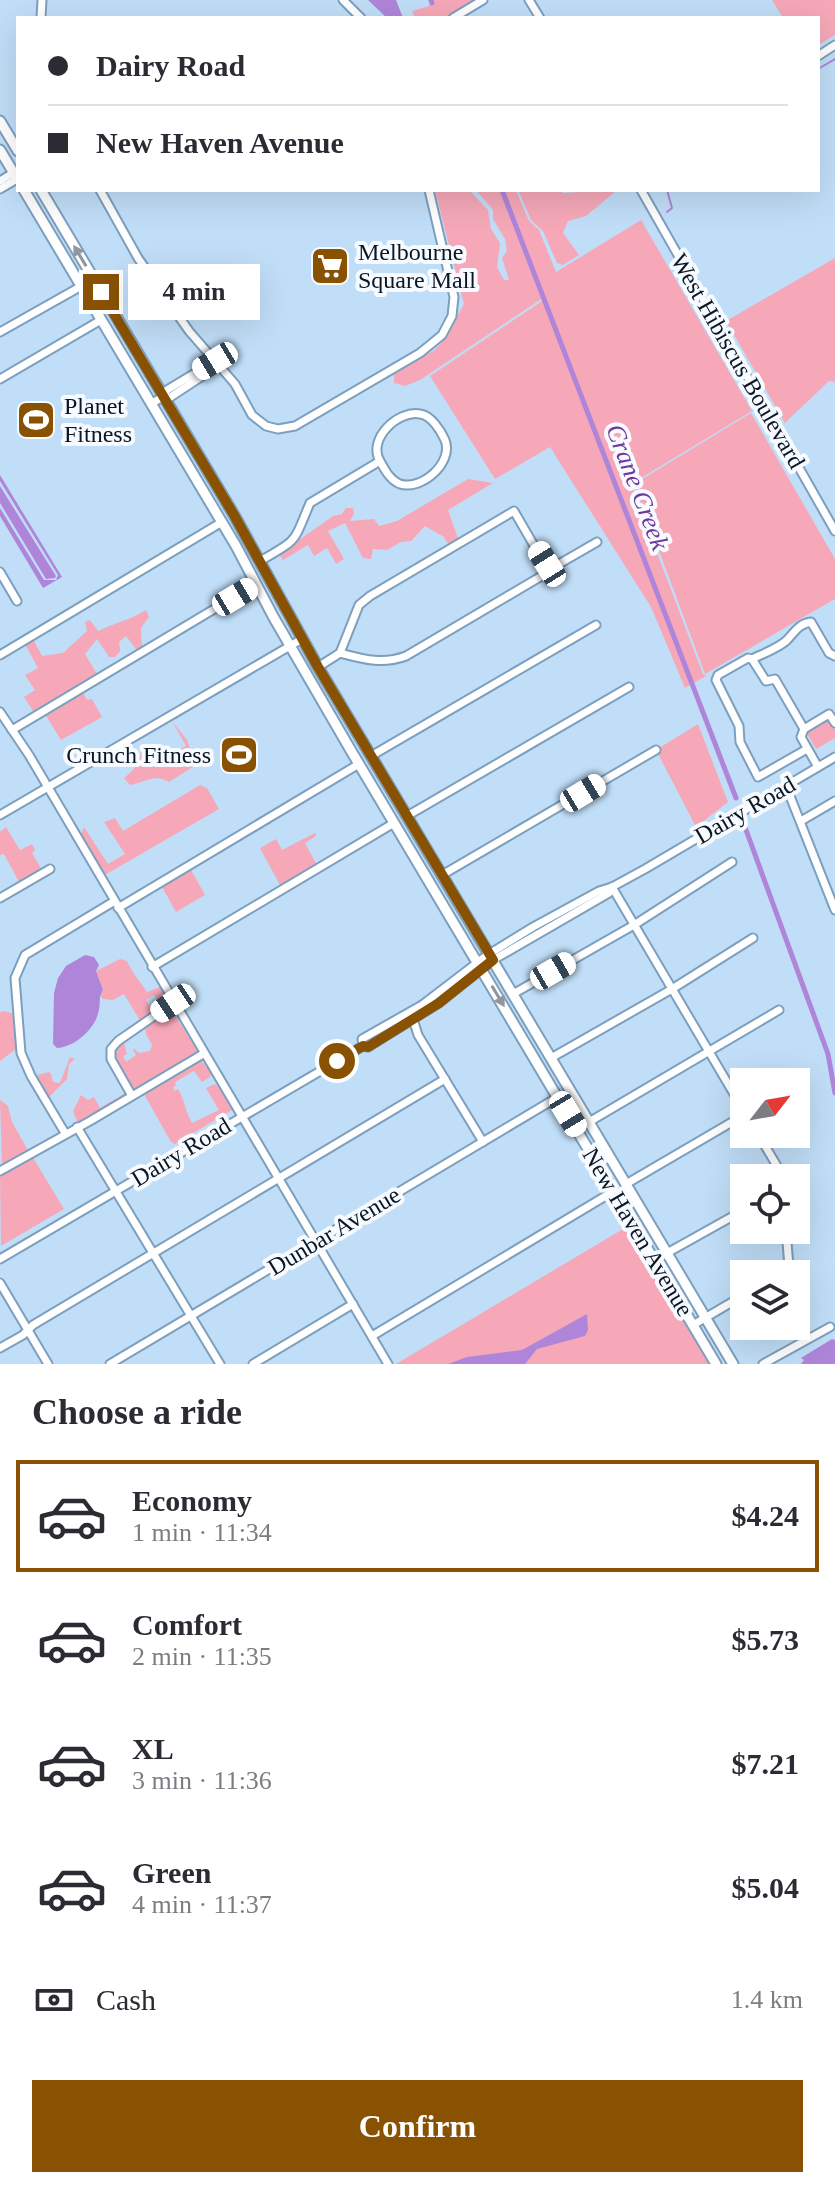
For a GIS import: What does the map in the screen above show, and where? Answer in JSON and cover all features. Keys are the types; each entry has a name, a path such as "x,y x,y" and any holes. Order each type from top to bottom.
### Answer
{"main road":[{"path":"0,121 16,148"},
{"path":"2,154 16,174"},
{"name":"New Haven Avenue","path":"25,192 236,546 350,749 716,1363"},
{"name":"New Haven Avenue","path":"42,192 260,561 318,667 733,1364"},
{"path":"236,546 247,557 260,561"},
{"path":"256,584 268,587 279,596"},
{"path":"350,749 362,756 371,756"},
{"path":"359,764 370,766 383,775"},
{"path":"384,806 395,814 407,816"},
{"path":"431,883 441,884 454,894"},
{"path":"526,1044 538,1055 551,1058"},
{"path":"558,1097 570,1100 581,1108"},
{"path":"602,1172 614,1182 626,1184"},
{"path":"614,1191 625,1192 635,1200"},
{"path":"645,1244 655,1251 667,1253"}],"street":[{"path":"343,0 359,16"},
{"path":"456,16 483,0"},
{"path":"0,189 16,176"},
{"path":"101,192 138,258 187,329 235,384 254,417 266,426 278,429 295,426 431,346 442,335 452,316 454,297 429,192"},
{"name":"West Hibiscus Boulevard","path":"642,192 835,531"},
{"path":"0,332 94,279"},
{"path":"0,379 101,320"},
{"path":"151,404 164,396 167,390 217,363"},
{"path":"421,414 431,419 445,441 448,455 441,468 413,485 401,484 389,477 380,461 375,445 379,435 409,415 421,414"},
{"path":"260,561 291,544 300,532 310,503 380,461"},
{"path":"318,667 340,653 359,605 370,596 514,511 547,568 545,574 406,656 379,662 340,653"},
{"path":"0,655 222,522"},
{"path":"547,568 553,568 597,542"},
{"path":"2,578 17,601"},
{"path":"12,730 256,584"},
{"path":"807,749 758,777 740,742 739,726 716,680 718,675 748,658 752,659 787,640 791,631 807,622 811,622 829,653 835,656"},
{"path":"371,756 596,625"},
{"path":"0,815 302,639"},
{"path":"752,659 766,681 775,679 804,729"},
{"path":"407,816 629,687"},
{"path":"0,712 48,787 388,1364"},
{"path":"818,767 801,737 804,729 829,714 835,723"},
{"path":"442,875 656,750"},
{"name":"Dairy Road","path":"0,1259 363,1046 368,1047 491,957 609,893 612,887 835,757"},
{"path":"65,1133 21,1053 15,978 25,955 359,764"},
{"path":"786,786 835,910"},
{"path":"801,821 835,801"},
{"path":"152,967 394,823"},
{"path":"513,994 634,925 732,862"},
{"path":"0,898 50,869"},
{"path":"824,884 835,878"},
{"path":"612,887 730,1089"},
{"path":"551,1058 672,989 753,938"},
{"path":"132,1096 111,1059 111,1049 173,1003"},
{"path":"589,1122 779,1010"},
{"path":"412,1015 418,1035 483,1142"},
{"path":"0,1171 203,1054"},
{"path":"0,1348 445,1079"},
{"name":"Dunbar Avenue","path":"110,1364 558,1097"},
{"path":"626,1184 730,1121"},
{"path":"77,1127 220,1364"},
{"path":"372,1336 614,1191"},
{"path":"667,1253 730,1218"},
{"path":"0,1283 48,1364"},
{"path":"693,1325 730,1303"},
{"path":"253,1364 353,1304"},
{"path":"763,1364 830,1327"}],"shaded area":[{"path":"368,0 396,0 402,16 385,16"},
{"path":"430,0 478,0 451,16 414,16 412,11 429,6"},
{"path":"772,0 835,0 835,35 820,44 820,16 782,16"},
{"path":"436,192 471,192 488,210 491,229 500,243 497,267 504,280 509,280 502,258 507,251 505,239 493,219 493,210 478,192 502,192 543,298 420,380 405,386 394,383 394,373 435,350 443,341 464,304"},
{"path":"504,192 517,192 529,221 539,230 556,272 641,220 752,411 631,484 706,676 685,688 651,607 550,447 495,479 430,376 545,299"},
{"path":"519,192 615,192 586,216 568,221 563,233 579,255 563,265 557,263 543,231 531,220"},
{"path":"835,258 835,382 829,381 785,423 726,321"},
{"path":"751,413 835,559 835,599 705,674 634,484"},
{"path":"0,475 62,577 43,588 0,516 0,508 44,580 56,580 58,575 0,481"},
{"path":"468,479 493,483 448,510 459,541 450,547 444,537 425,526 411,541 401,542 387,550 373,549 371,559 363,558 345,523 328,531 344,559 336,564 327,548 314,556 308,545 283,560 279,554 333,516 342,514 346,508 353,508 350,521 374,519 379,526 397,521"},
{"path":"0,486 55,578 46,579 0,503"},
{"path":"146,610 149,617 141,628 142,647 136,649 126,636 119,642 120,651 115,657 109,657 97,639 85,654 97,674 35,714 24,697 35,690 25,675 38,668 25,644 33,639 42,656 63,653 87,631 85,622 90,620 98,631"},
{"path":"82,691 87,700 92,699 102,717 61,740 45,714"},
{"path":"828,718 835,729 835,738 816,749 806,732"},
{"path":"172,721 187,740 196,765 169,782 154,778 130,785 124,778 138,763 142,743 156,764 186,746"},
{"path":"698,724 728,802 696,827 656,750"},
{"path":"200,785 207,788 219,809 103,876 80,837 84,827 108,864 125,854 104,822 115,818 123,831"},
{"path":"6,827 20,850 32,844 35,850 32,853 41,868 19,882 4,854 0,855 0,832"},
{"path":"315,833 316,836 305,843 318,867 281,887 260,848 276,839 282,850"},
{"path":"190,868 205,895 176,912 161,885"},
{"path":"85,955 94,957 99,965 96,971 103,990 97,1016 90,1029 78,1040 57,1048 53,1044 54,993 58,978 66,966"},
{"path":"120,959 127,961 147,992 160,987 168,1000 163,1007 154,995 146,1000 150,1007 158,1002 161,1008 141,1022 124,994 113,1000 103,999 100,995 103,990 96,971"},
{"path":"171,1009 197,1050 196,1055 134,1092 118,1066 115,1049 124,1042 126,1062 136,1055 135,1049 139,1053 150,1051 152,1045 145,1026"},
{"path":"0,1012 14,1014 16,1049 0,1061"},
{"path":"70,1057 75,1059 69,1064 67,1079 47,1099 34,1076 49,1072 53,1082 60,1083"},
{"path":"201,1060 211,1073 210,1077 202,1082 194,1071 175,1082 173,1088 175,1091 178,1089 192,1123 219,1110 206,1088 215,1084 232,1110 175,1144 144,1094"},
{"path":"127,1092 128,1096 78,1124 73,1111 81,1095 88,1100 94,1097 100,1108"},
{"path":"0,1100 8,1106 12,1122 28,1150 2,1167"},
{"path":"32,1156 64,1209 1,1246 0,1175"},
{"path":"628,1226 709,1364 396,1364"},
{"path":"587,1314 588,1330 585,1336 537,1349 525,1364 448,1364 467,1357 522,1350"},
{"path":"835,1340 835,1364 801,1364 804,1360 801,1358"}],"waterway":[{"path":"820,68 835,59"},
{"name":"Crane Creek","path":"503,192 736,798"},
{"path":"667,212 672,208 668,192"},
{"name":"Crane Creek","path":"742,819 828,1054 835,1093"}],"place":[{"name":"Melbourne Square Mall","path":"330,266"},
{"name":"Planet Fitness","path":"36,420"},
{"name":"Crunch Fitness","path":"239,755"}],"route":[{"path":"101,292 234,515 318,667 493,960 439,1003 368,1047 363,1046 337,1061"}]}
